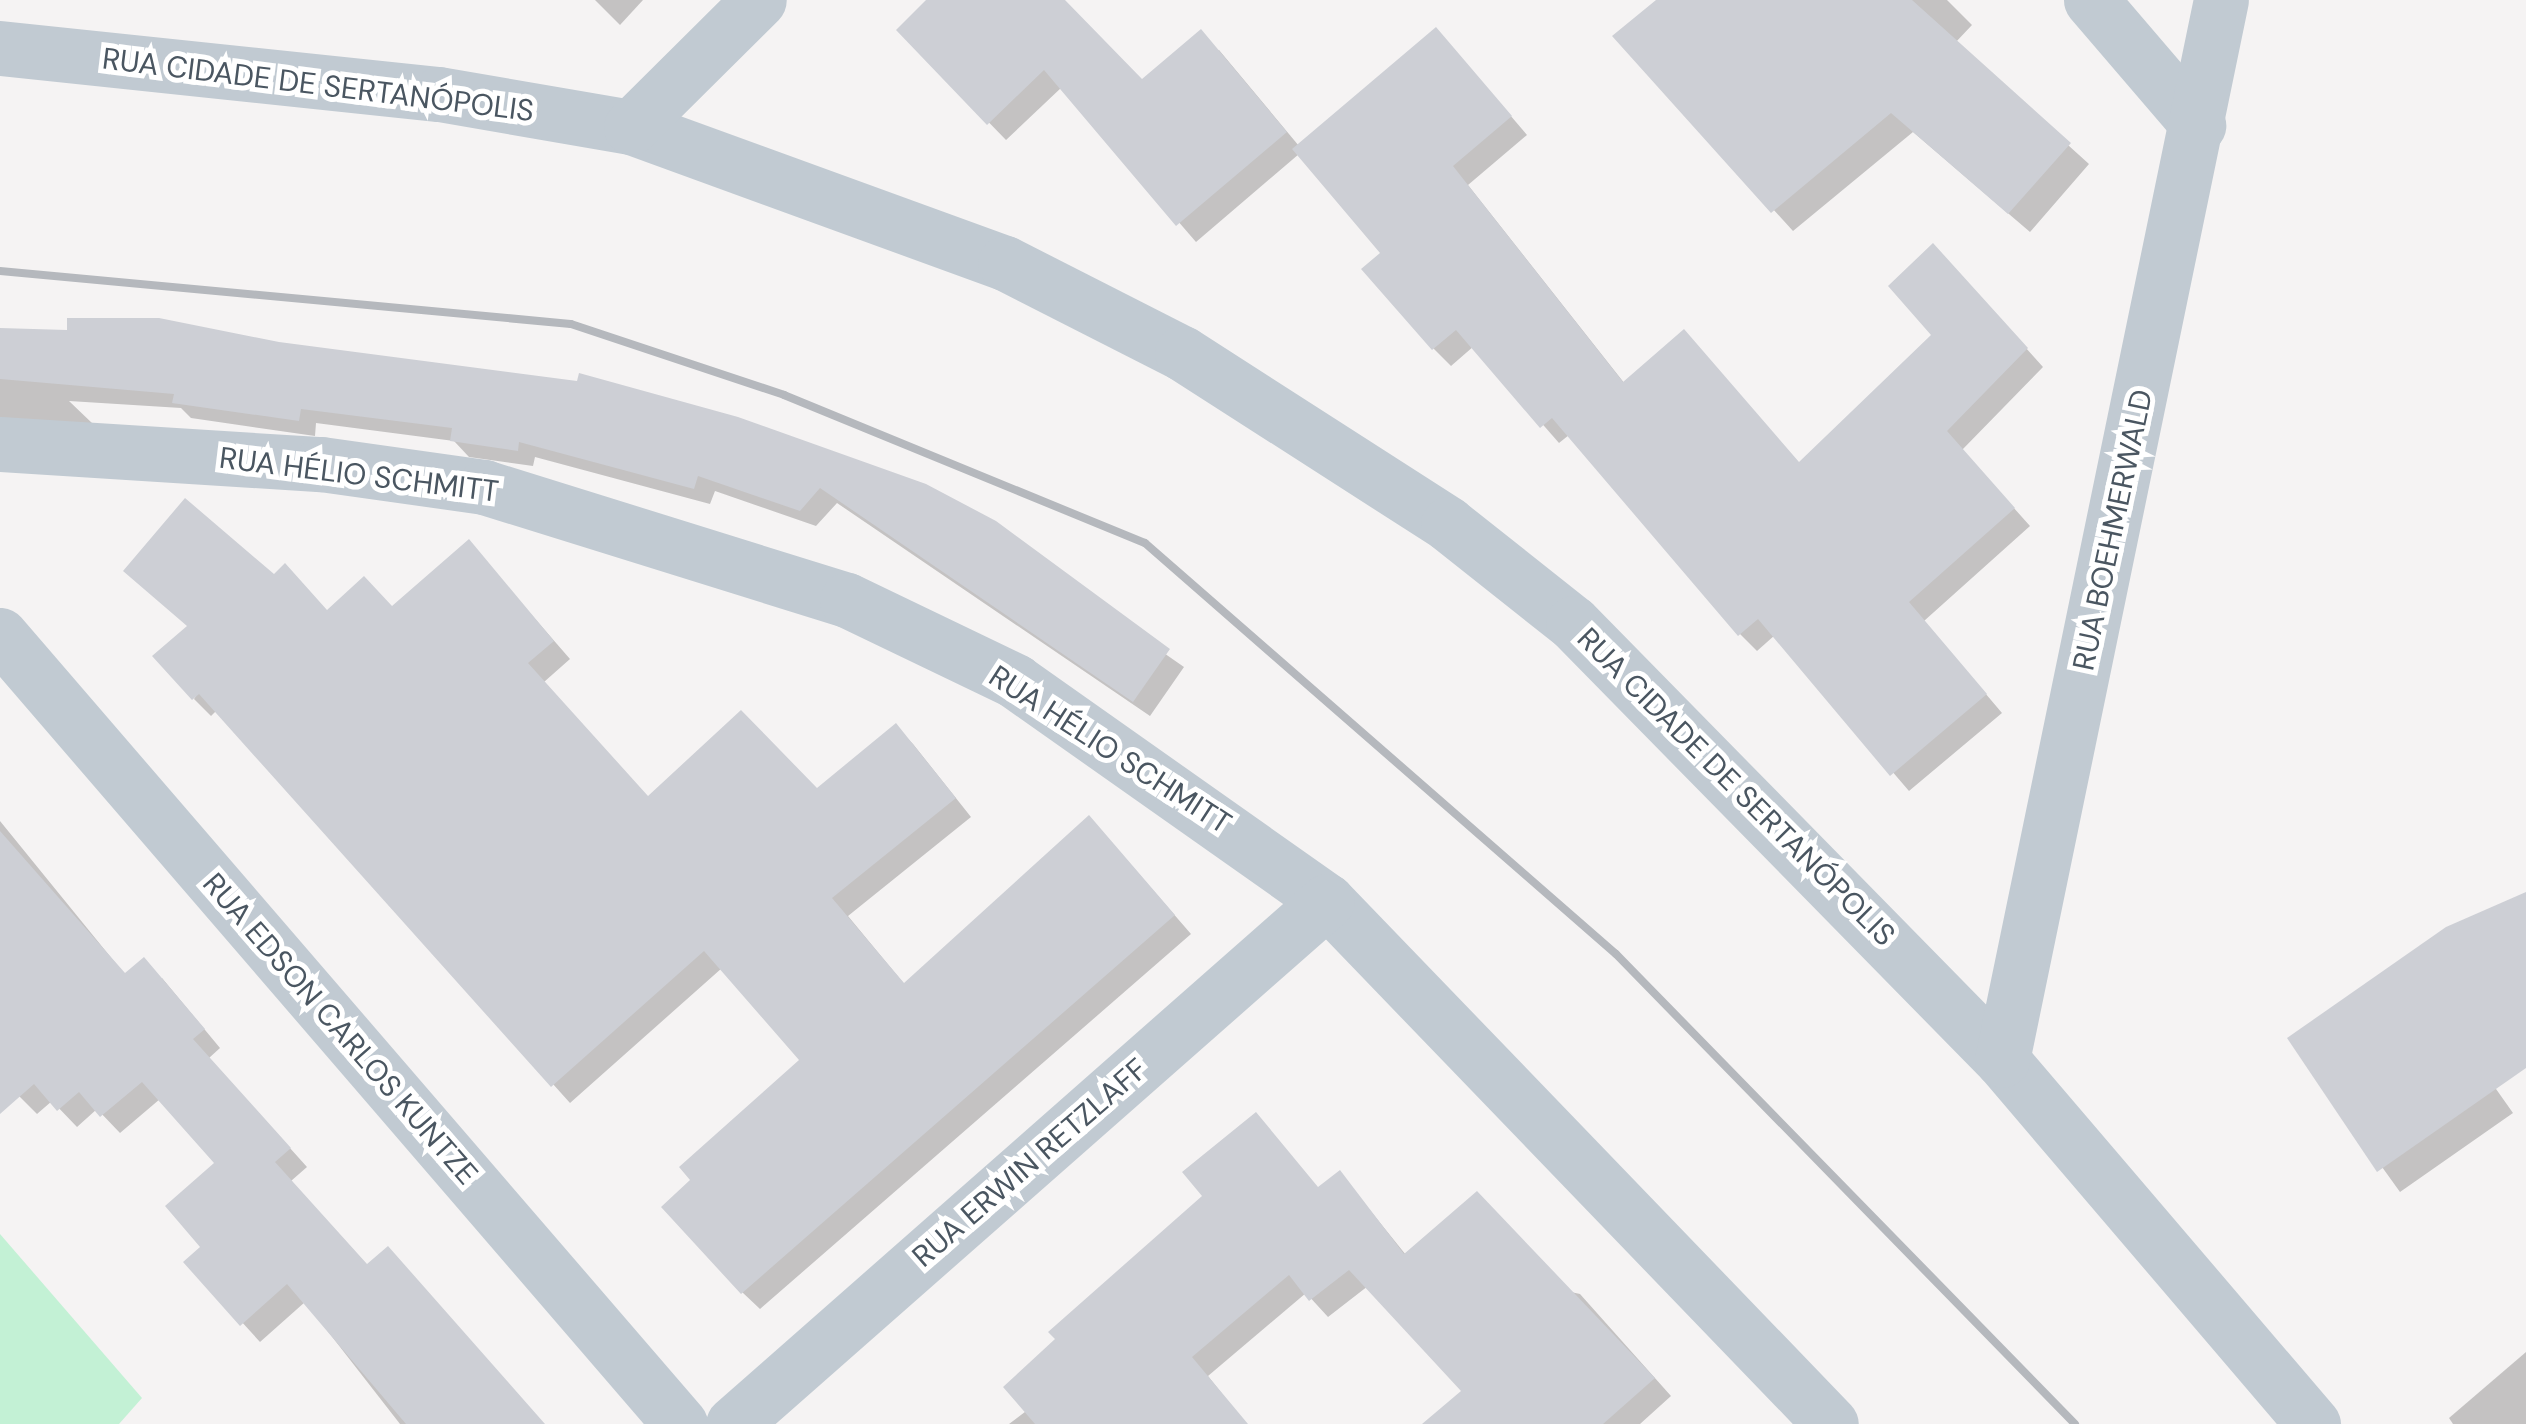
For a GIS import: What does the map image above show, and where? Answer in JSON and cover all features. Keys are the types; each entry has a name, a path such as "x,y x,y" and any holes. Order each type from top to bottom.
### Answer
{"street":[{"path":"631,127 760,0"},
{"path":"2091,0 2198,125"},
{"name":"RUA BOEHMERWALD","path":"2002,1060 2222,0"},
{"name":"RUA CIDADE DE SERTANÓPOLIS","path":"0,48 439,94 631,127 1005,263 1182,353 1448,524 1574,623 1710,753 2002,1060 2314,1424"},
{"name":"RUA HÉLIO SCHMITT","path":"0,444 321,464 484,486 691,545 847,600 1015,681 1327,901 1831,1424"},
{"name":"RUA EDSON CARLOS KUNTZE","path":"0,635 680,1424"},
{"name":"RUA ERWIN RETZLAFF","path":"733,1424 1327,901"}],"green space":[{"path":"0,1234 142,1398 119,1424 0,1424"}],"building":[{"path":"926,0 1065,0 1142,79 1201,29 1287,132 1176,226 1044,70 987,125 896,30"},
{"path":"1656,0 1912,0 2071,143 2008,214 1891,113 1771,213 1612,36"},
{"path":"1436,27 1512,116 1453,166 1623,382 1684,329 1799,462 1931,335 1888,286 1933,243 2028,348 1947,431 2015,508 1909,602 1987,694 1890,776 1758,619 1738,636 1552,418 1540,428 1456,330 1432,350 1361,269 1380,253 1292,149"},
{"path":"67,318 159,318 279,342 577,381 579,373 738,417 926,484 996,521 1170,649 1133,702 820,488 800,511 698,476 694,489 519,442 518,451 450,441 452,428 301,409 299,421 172,403 174,394 0,379 0,328 67,330"},
{"path":"185,498 274,574 285,563 327,610 364,576 392,606 469,539 554,641 528,663 648,796 741,710 817,788 896,723 956,798 832,898 904,983 1089,815 1175,915 741,1294 661,1207 690,1180 679,1167 799,1060 704,951 551,1087 199,694 192,700 152,656 187,626 123,571"},
{"path":"0,831 125,973 144,957 205,1029 193,1039 291,1148 275,1162 367,1264 388,1246 545,1424 406,1424 287,1284 240,1326 183,1262 200,1247 165,1206 214,1163 142,1082 100,1117 79,1092 57,1111 34,1084 0,1114"},
{"path":"2526,892 2526,1068 2377,1172 2287,1038 2446,927"},
{"path":"1256,1112 1318,1187 1340,1170 1404,1254 1477,1191 1655,1378 1603,1424 1422,1424 1461,1391 1349,1270 1309,1301 1289,1275 1192,1357 1248,1424 1035,1424 1003,1387 1055,1339 1048,1332 1202,1196 1182,1172"}],"railway":[{"path":"0,271 571,324 784,395 1145,543 1616,954 2075,1424"}]}
